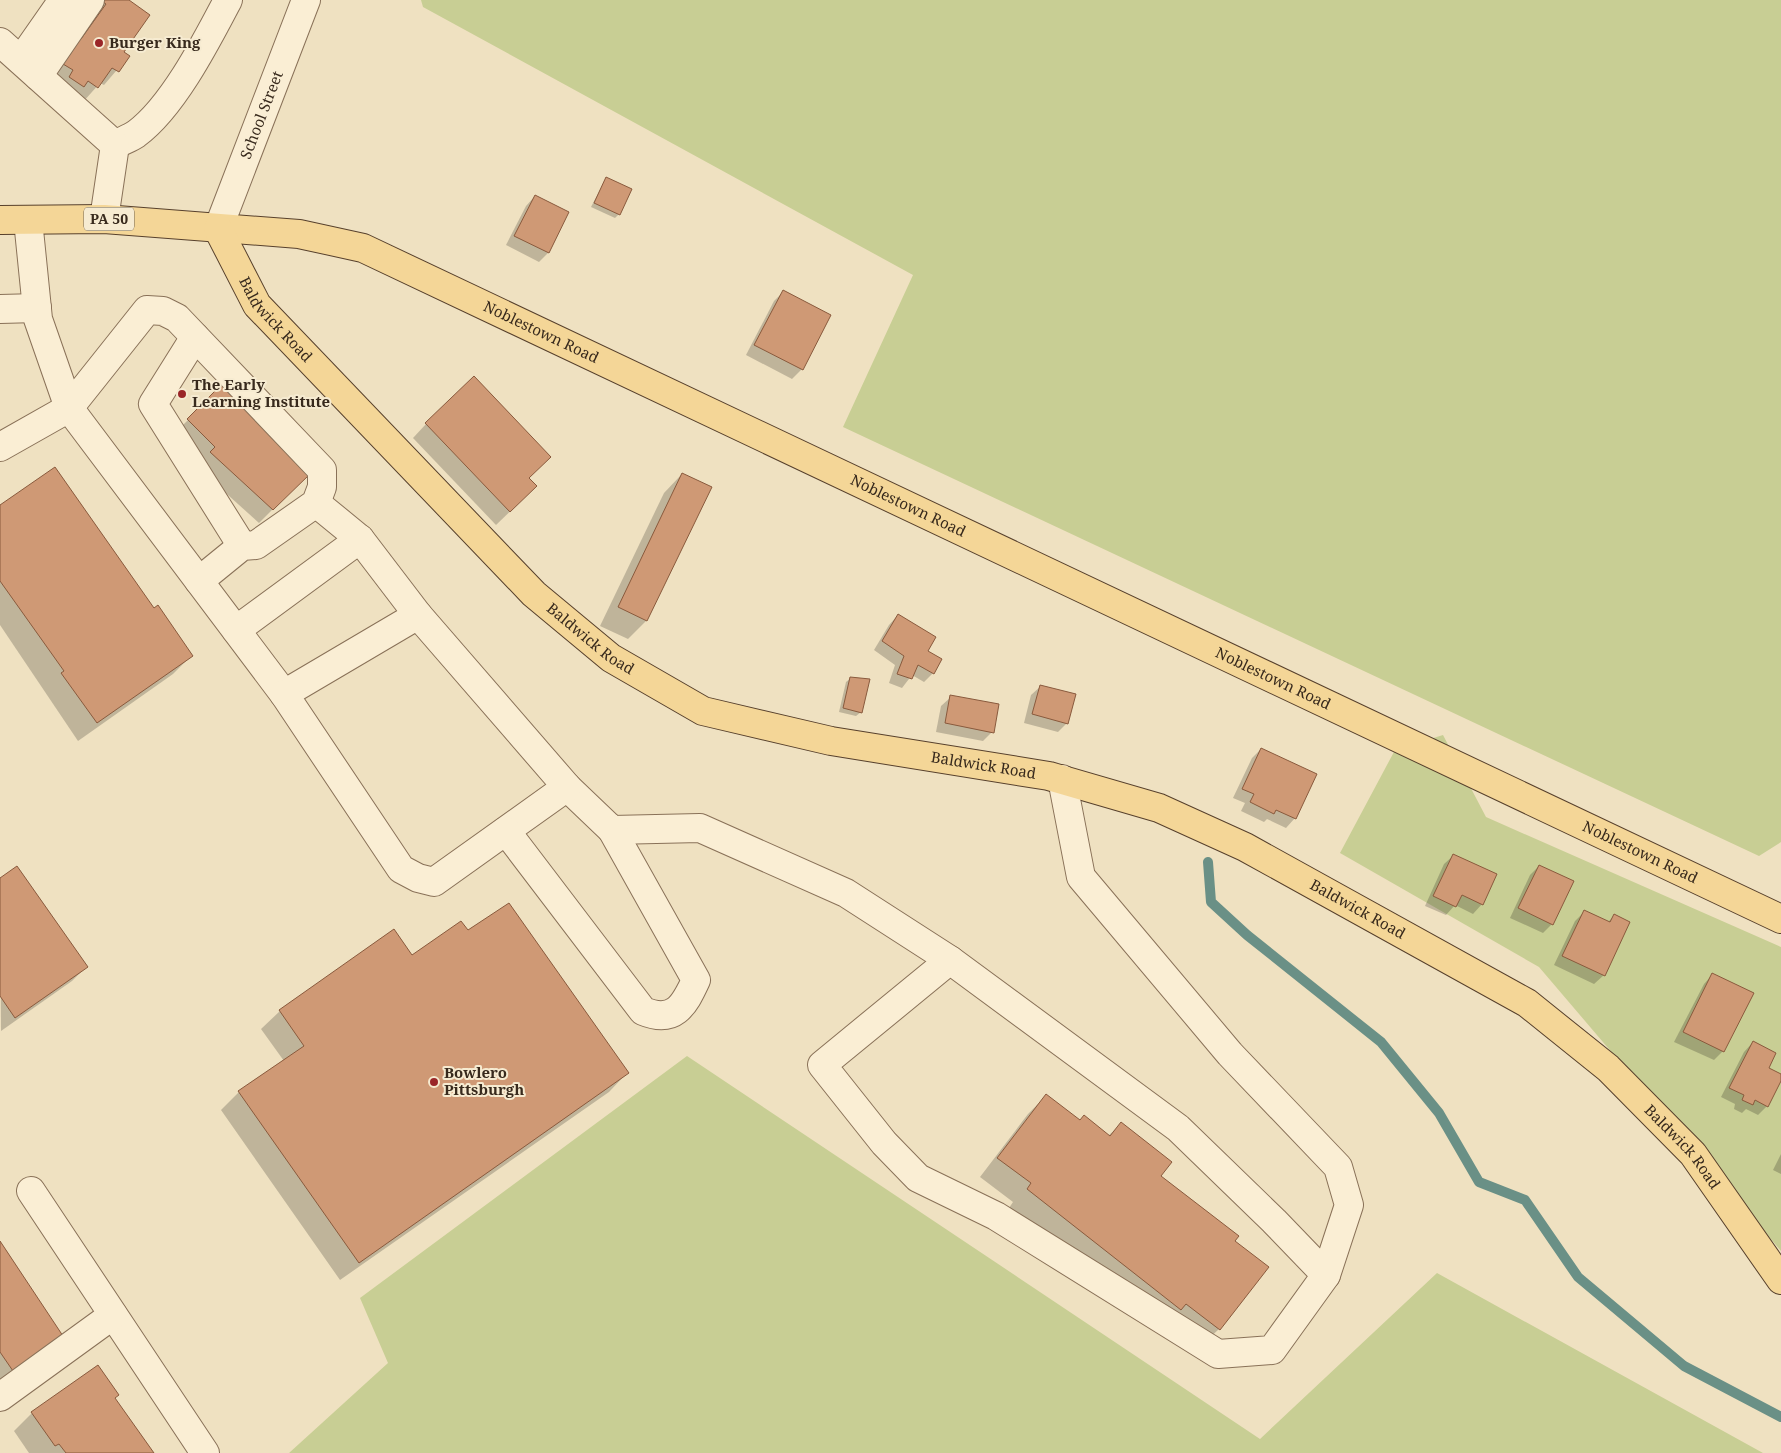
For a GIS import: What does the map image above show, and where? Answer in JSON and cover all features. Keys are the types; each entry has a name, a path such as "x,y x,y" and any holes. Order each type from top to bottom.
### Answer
{"main road":[{"name":"Noblestown Road","path":"0,220 104,219 299,234 363,248 1781,920"},
{"name":"Baldwick Road","path":"218,229 257,305 534,594 611,658 702,711 831,741 1062,779 1159,808 1245,847 1527,1003 1608,1068 1693,1154 1781,1280"}],"street":[{"path":"29,68 63,0"},
{"path":"29,68 90,0"},
{"name":"School Street","path":"218,229 306,0"},
{"path":"115,145 136,134 166,103 202,48 221,5"},
{"path":"0,42 115,145"},
{"path":"104,219 115,145"},
{"path":"28,220 38,319 69,408 284,694 401,869 418,878 434,882 568,787"},
{"path":"0,309 37,308"},
{"path":"0,447 69,408 147,310 163,311 177,318 322,470 322,487 316,503 256,545 242,546 199,581"},
{"path":"195,337 153,404 242,546"},
{"path":"316,503 360,539 418,615 568,787 612,830 696,980 687,1000 670,1016 658,1017 644,1011 506,831"},
{"path":"236,630 360,539"},
{"path":"284,694 418,615"},
{"path":"950,960 822,1065 884,1143 918,1178 996,1216 1218,1354 1272,1350 1326,1275 1349,1205 1338,1167 1230,1054 1081,878 1062,779"},
{"path":"612,830 700,828 846,893 950,960 1178,1128 1274,1221 1326,1275"},
{"path":"31,1191 205,1453"},
{"path":"0,1397 113,1315"}],"green space":[{"path":"421,0 1781,0 1781,842 1759,856 843,427 913,275 423,7"},
{"path":"1443,735 1486,817 1781,947 1781,1251 1539,967 1340,853 1395,750"},
{"path":"687,1056 1260,1439 1437,1273 1763,1453 289,1453 388,1363 360,1298"}],"building":[{"name":"Burger King","path":"100,0 129,0 150,15 124,52 130,56 119,72 112,68 98,88 88,81 84,87 69,77 73,70 63,64 71,53 64,48 74,33 81,39 106,4"},
{"path":"606,177 632,189 620,215 594,203"},
{"path":"535,195 569,212 549,253 514,236"},
{"path":"783,290 831,315 803,370 754,345"},
{"path":"474,376 551,457 529,478 537,486 510,512 425,423"},
{"path":"226,380 310,474 273,510 210,452 215,447 187,419"},
{"path":"55,467 154,608 158,605 193,656 97,723 61,673 64,671 0,581 0,505"},
{"path":"682,473 712,487 647,621 618,607"},
{"path":"898,614 936,637 928,651 942,659 934,674 918,665 912,679 897,674 904,656 882,641"},
{"path":"850,677 870,679 862,713 843,708"},
{"path":"1040,685 1076,694 1068,724 1032,714"},
{"path":"950,695 999,704 994,733 945,723"},
{"path":"1261,748 1317,774 1296,819 1276,810 1274,814 1250,802 1254,794 1242,789"},
{"path":"1453,854 1497,874 1483,905 1462,895 1456,907 1433,896"},
{"path":"1539,865 1574,881 1553,925 1518,908"},
{"path":"17,866 88,967 15,1018 0,996 0,878"},
{"name":"Bowlero Pittsburgh","path":"509,903 629,1073 359,1263 238,1091 304,1046 279,1010 394,929 412,955 461,921 468,930"},
{"path":"1584,910 1610,922 1614,914 1630,922 1605,976 1562,956"},
{"path":"1712,973 1754,993 1724,1052 1683,1032"},
{"path":"1753,1041 1776,1053 1769,1068 1781,1074 1781,1081 1768,1107 1755,1100 1753,1105 1742,1100 1744,1095 1729,1088"},
{"path":"1046,1094 1080,1120 1084,1115 1110,1136 1121,1122 1172,1162 1161,1176 1239,1236 1235,1241 1269,1267 1220,1330 1186,1304 1181,1310 1027,1189 1031,1183 997,1158"},
{"path":"0,1241 63,1336 13,1371 0,1352"},
{"path":"98,1365 119,1395 115,1398 154,1453 66,1453 59,1444 55,1446 31,1412"}],"waterway":[{"path":"1208,862 1211,902 1247,935 1381,1042 1439,1113 1479,1182 1525,1200 1578,1277 1684,1366 1781,1417"}],"place":[{"name":"Burger King","path":"99,43"},
{"name":"The Early Learning Institute","path":"182,394"},
{"name":"Bowlero Pittsburgh","path":"434,1082"}]}
